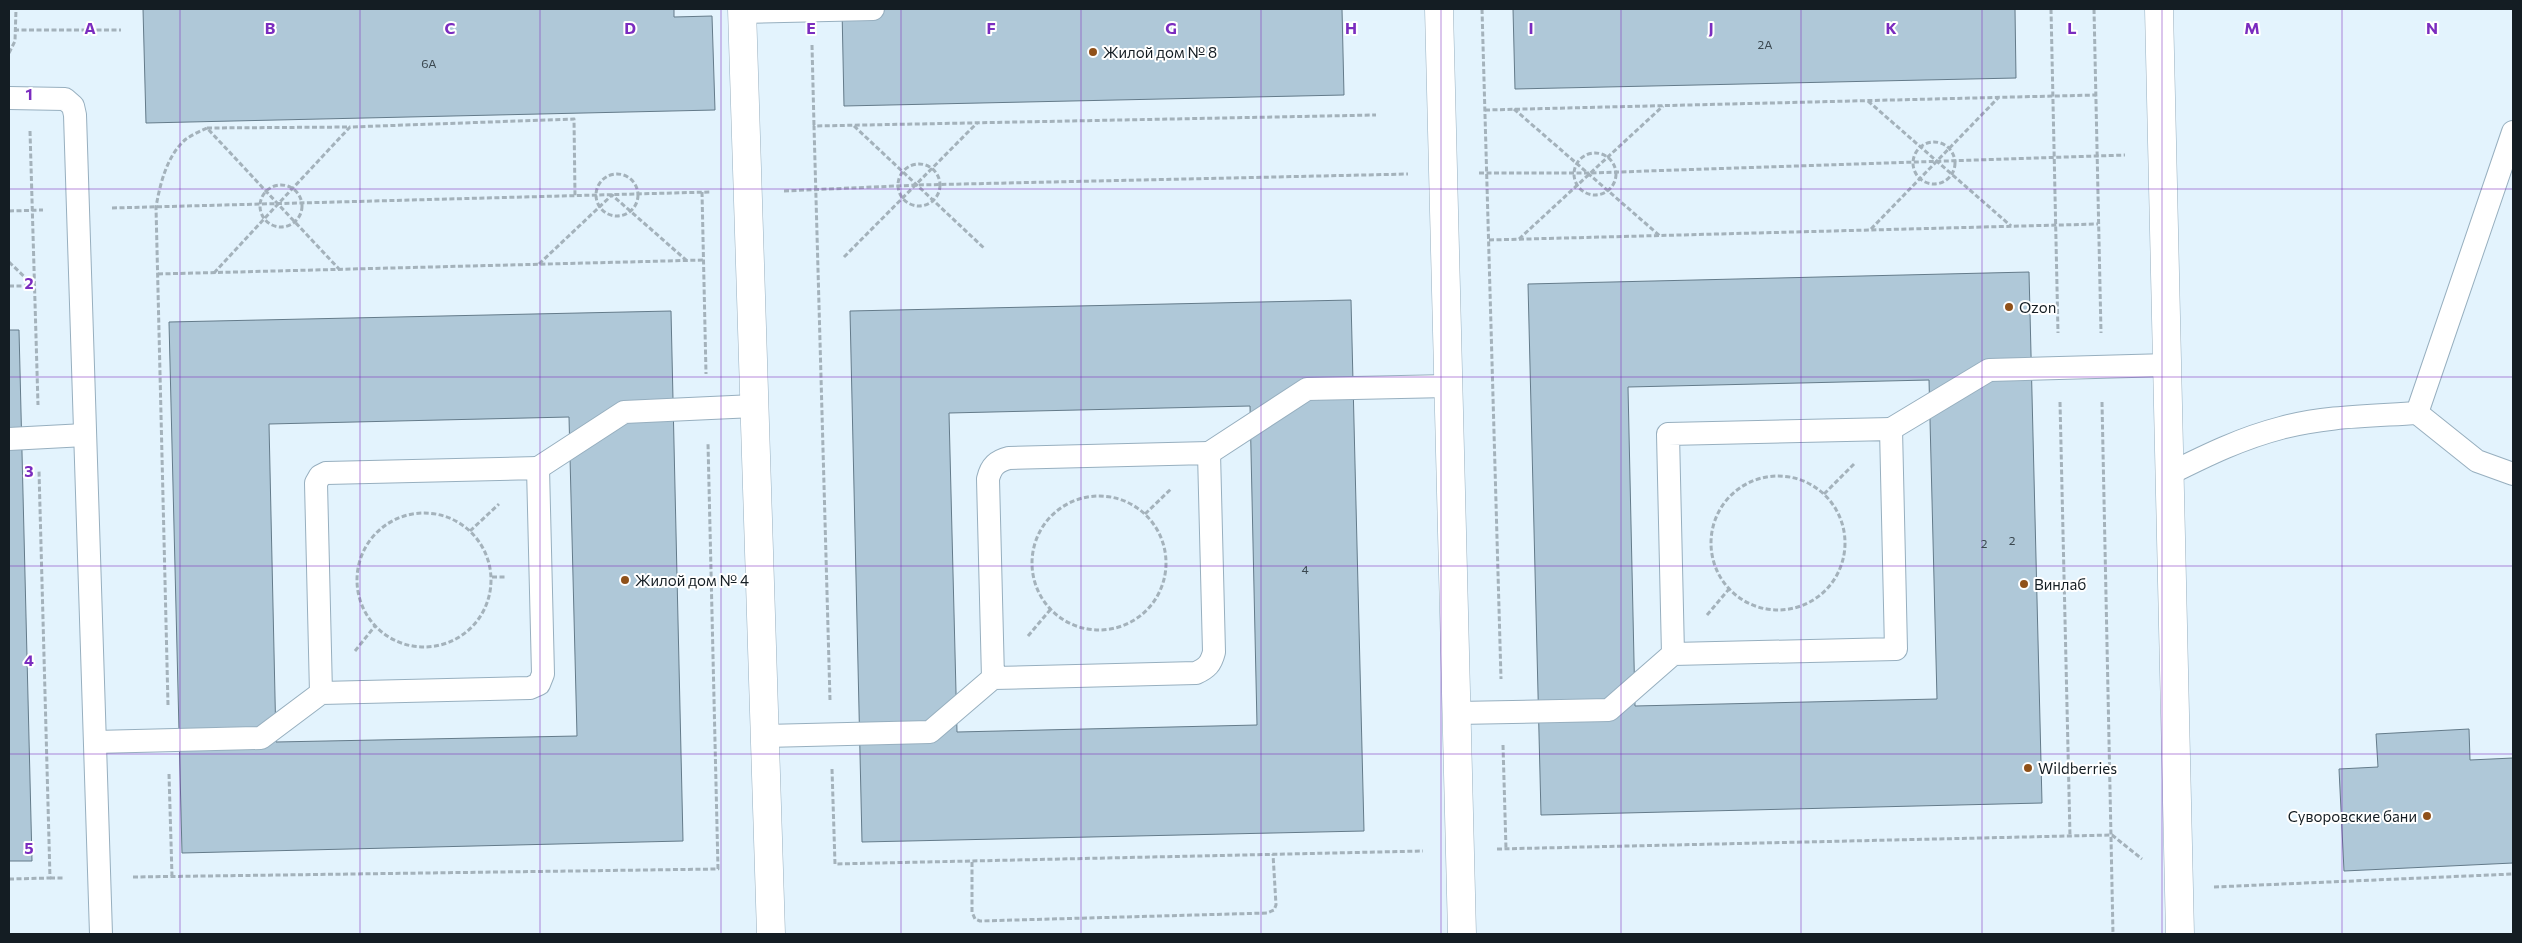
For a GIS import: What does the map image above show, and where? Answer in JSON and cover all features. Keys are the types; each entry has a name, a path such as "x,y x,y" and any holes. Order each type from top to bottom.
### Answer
{"street":[{"path":"1439,9 1462,934"},
{"path":"2159,9 2180,934"},
{"path":"742,10 771,934"}],"lane":[{"path":"742,10 873,9"},
{"path":"19,98 57,97 65,99 73,106 78,209 101,934"},
{"path":"2417,413 2513,132"},
{"path":"1673,654 1668,434 1891,429 1988,370 2168,365"},
{"path":"992,678 988,478 990,469 998,461 1009,458 1209,453 1307,389 1448,386"},
{"path":"321,693 316,482 320,476 326,473 538,468 624,412 754,406"},
{"path":"2171,473 2231,443 2282,427 2341,419 2417,413 2477,462 2513,474"},
{"path":"1457,714 1609,710 1673,654 1896,649 1891,429"},
{"path":"9,439 85,435"},
{"path":"765,736 930,732 992,678 1196,673 1211,663 1214,652 1209,453"},
{"path":"95,742 261,738 321,693 530,688 539,684 543,674 538,468"}],"path":[{"path":"9,53 15,41 16,9"},
{"path":"1482,9 1506,849"},
{"path":"2051,9 2070,836"},
{"path":"2094,9 2113,934"},
{"path":"811,10 816,252"},
{"path":"14,30 121,30"},
{"path":"1485,110 2096,96"},
{"path":"9,879 50,878 32,210 19,98"},
{"path":"1870,230 1998,98"},
{"path":"1868,101 2012,227"},
{"path":"1518,240 1588,173 1664,106"},
{"path":"1514,109 1660,236"},
{"path":"814,126 1376,116"},
{"path":"172,876 156,207 160,184 172,158 186,140 207,128 350,126 574,119 575,196"},
{"path":"844,257 918,185 977,123"},
{"path":"214,273 350,126"},
{"path":"854,126 985,249"},
{"path":"207,128 339,270"},
{"path":"1932,142 1939,142 1949,149 1954,160 1951,174 1944,181 1938,184 1931,184 1920,179 1913,166 1913,161 1920,147 1932,142"},
{"path":"1593,153 1607,157 1612,162 1616,172 1614,182 1608,191 1592,195 1580,189 1574,173 1577,163 1586,155 1593,153"},
{"path":"9,211 815,190 940,184 1443,173 1588,173 2163,154"},
{"path":"917,164 933,169 940,184 939,193 934,200 922,206 916,206 903,199 898,186 903,171 917,164"},
{"path":"615,174 634,182 637,194 636,203 631,211 613,216 607,214 600,207 596,196 598,185 602,180 615,174"},
{"path":"279,185 292,188 301,203 300,214 294,221 277,227 264,219 260,204 266,191 279,185"},
{"path":"539,264 612,195"},
{"path":"612,195 686,260"},
{"path":"1488,240 2098,224"},
{"path":"158,274 704,260"},
{"path":"9,262 34,286"},
{"path":"9,286 34,286"},
{"path":"1784,476 1806,482 1824,494 1838,510 1845,531 1845,545 1839,572 1827,590 1810,603 1789,609 1768,610 1748,603 1729,589 1717,570 1711,548 1713,524 1723,504 1740,487 1761,478 1784,476"},
{"path":"1105,496 1127,502 1145,514 1157,531 1165,551 1165,565 1159,593 1147,610 1130,623 1110,630 1089,630 1068,624 1050,610 1037,591 1031,568 1034,545 1044,524 1060,508 1082,498 1105,496"},
{"path":"425,513 441,515 456,521 470,531 482,544 489,560 492,577 490,598 481,616 468,632 450,642 431,647 417,647 391,638 376,626 365,612 359,596 357,580 360,559 370,540 385,525 404,516 425,513"},
{"path":"1390,852 2112,835"},
{"path":"972,861 972,912 975,919 980,921 1267,913 1274,910 1276,905 1274,854"},
{"path":"2179,889 2513,874"}],"building":[{"path":"143,9 674,9 674,17 712,16 715,110 146,123"},
{"name":"Жилой дом № 8","path":"842,9 1342,9 1344,95 844,106"},
{"path":"1513,9 2015,9 2016,78 1515,89"},
{"path":"2029,272 2042,803 1541,815 1528,284","holes":["1929,380 1937,699 1635,706 1628,387"]},
{"path":"1351,300 1364,831 862,842 850,311","holes":["1250,406 1257,725 957,732 949,413"]},
{"name":"Жилой дом № 4","path":"671,311 683,841 182,853 169,322","holes":["569,417 577,736 276,742 269,424"]},
{"path":"9,330 19,330 32,861 9,861"},
{"name":"Суворовские бани","path":"2469,729 2470,760 2513,758 2513,863 2344,871 2339,769 2378,767 2376,734"}],"place":[{"name":"Жилой дом № 8","path":"1093,52"},
{"name":"Ozon","path":"2009,307"},
{"name":"Жилой дом № 4","path":"625,580"},
{"name":"Винлаб","path":"2024,584"},
{"name":"Wildberries","path":"2028,768"},
{"name":"Суворовские бани","path":"2427,816"}]}
